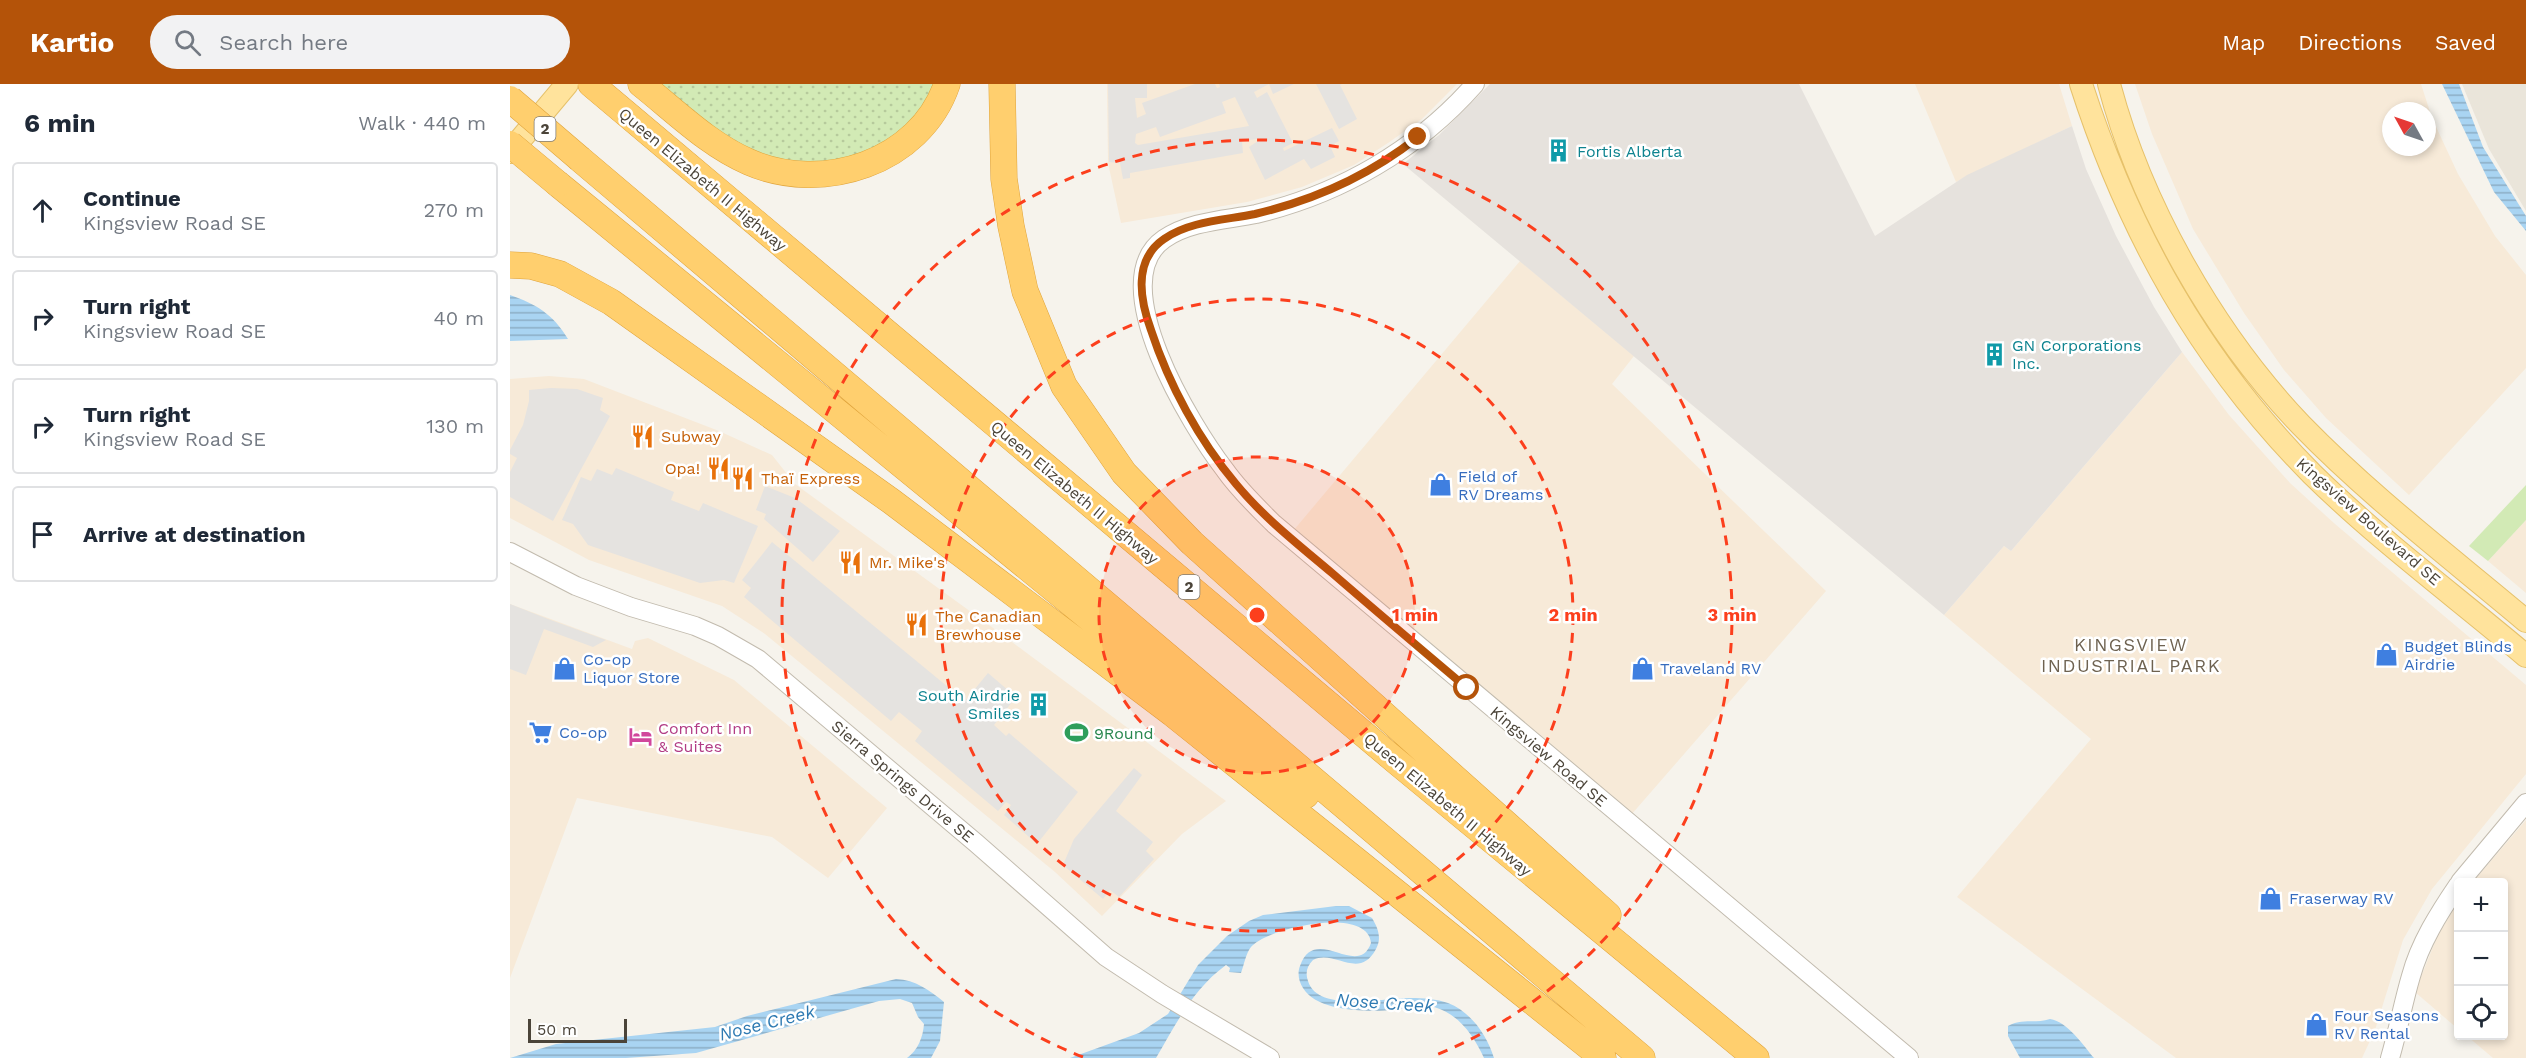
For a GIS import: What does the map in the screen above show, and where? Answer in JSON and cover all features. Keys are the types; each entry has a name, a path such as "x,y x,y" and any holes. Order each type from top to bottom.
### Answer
{"highway":[{"name":"Queen Elizabeth II Highway","path":"591,84 1397,762 1758,1058"},
{"path":"646,88 727,150 747,161 783,172 818,174 863,166 902,146 934,111 947,84"},
{"path":"1002,84 1004,179 1025,291 1041,335 1064,386 1124,473 1192,543 1603,911 1758,1058"},
{"name":"2","path":"510,98 1642,1058"},
{"path":"510,144 1509,961 1636,1058"},
{"path":"510,265 531,266 560,274 611,303 891,501 1191,729 1603,1058"}],"main road":[{"path":"510,98 520,84"},
{"path":"510,152 567,84"},
{"name":"Kingsview Boulevard SE","path":"2082,84 2102,148 2135,225 2171,293 2196,333 2249,404 2297,458 2350,509 2526,656"},
{"name":"Kingsview Boulevard SE","path":"2109,84 2117,112 2149,194 2193,279 2240,351 2300,424 2338,461 2526,621"}],"street":[{"name":"Kingsview Road SE","path":"1475,84 1438,120 1406,146 1386,161 1345,183 1300,202 1256,214 1205,223 1173,233 1162,240 1152,250 1142,275 1141,291 1158,352 1185,407 1218,460 1241,490 1274,524 1909,1058"},
{"name":"Sierra Springs Drive SE","path":"510,552 576,586 631,607 710,632 758,659 976,843 1091,945 1162,994 1270,1058"},
{"path":"2464,878 2526,803"},
{"path":"2391,1058 2411,974 2422,946 2454,892"}],"shaded area":[{"path":"1107,84 1457,84 1422,119 1388,143 1354,165 1302,187 1247,202 1121,223 1108,163"},
{"path":"1108,84 1147,84 1147,98 1135,98 1137,118 1146,114 1142,103 1195,84 1215,84 1217,88 1220,87 1219,84 1269,84 1254,92 1257,98 1267,92 1293,143 1283,148 1284,151 1332,128 1339,141 1330,146 1335,157 1311,169 1304,159 1265,180 1249,147 1258,141 1257,139 1242,141 1243,153 1130,173 1130,178 1123,179 1120,163 1109,162","holes":["1235,97 1249,126 1138,145 1135,143 1136,134 1156,127 1160,137 1226,113 1222,102"]},
{"path":"1269,84 1294,84 1273,94"},
{"path":"1316,84 1342,84 1340,85 1357,119 1339,129"},
{"path":"1490,84 1799,84 1875,236 1967,175 2072,126 2086,169 2116,236 2154,307 2182,352 2011,551 2004,546 1944,615 1403,164 1439,135"},
{"path":"1915,84 2059,84 2072,126 1956,182"},
{"path":"2135,84 2421,84 2427,102 2382,102 2382,156 2436,156 2436,127 2458,174 2495,236 2526,275 2526,368 2409,495 2326,418 2284,370 2244,313 2193,229 2152,134"},
{"path":"2462,84 2526,84 2526,211 2489,149"},
{"path":"1520,261 1634,356 1612,384 1826,591 1631,815 1293,531"},
{"path":"2182,352 2229,415 2290,483 2335,524 2526,685 2526,774 2432,889 2403,940 2375,1030 2362,1058 2176,1058 1957,897 2091,739 1944,615 2004,546 2011,551"},
{"path":"549,376 584,379 719,431 772,455 795,484 1226,801 1182,834 1102,916 1055,872 765,634 722,606 589,560 510,518 510,379"},
{"path":"577,389 603,398 600,410 610,416 553,521 510,497 510,472 517,458 510,454 510,450 523,425 529,401 529,390"},
{"path":"616,468 674,492 671,500 699,511 703,503 758,526 734,583 724,580 700,583 588,545 573,524 562,520 581,477 591,481 597,469 612,475"},
{"path":"765,486 795,498 840,531 813,562 764,519 766,514 756,510"},
{"path":"2526,520 2526,593 2488,561"},
{"path":"772,542 965,701 988,673 1016,697 994,725 1006,736 1009,733 1078,792 1037,844 1004,815 1011,805 1006,802 998,811 915,741 922,731 899,712 891,721 744,597 751,588 742,580"},
{"path":"510,604 632,649 635,641 648,638 734,680 887,808 828,878 772,837 577,798 510,978"},
{"path":"510,604 606,640 593,647 544,629 526,675 510,669"},
{"path":"1134,768 1142,775 1116,811 1153,842 1146,851 1154,859 1119,897 1110,890 1103,899 1063,865 1074,839"},
{"path":"2526,820 2526,1058 2493,1058 2472,1040 2508,1040 2508,878 2476,878"},
{"path":"2454,909 2454,1026 2415,992 2437,937"}],"green space":[{"path":"661,84 936,84 933,95 903,133 878,152 807,168 746,150 699,117"},
{"path":"2526,485 2526,520 2488,561 2469,546"}],"water":[{"path":"2442,84 2459,84 2483,147 2526,216 2526,231 2494,192"},
{"path":"510,295 528,302 550,316 568,339 510,341"},
{"name":"Nose Creek","path":"1349,906 1372,918 1378,933 1378,945 1369,958 1362,963 1354,964 1330,958 1313,960 1308,967 1307,975 1314,991 1339,1001 1416,998 1448,1003 1464,1012 1477,1025 1494,1058 1484,1058 1465,1027 1443,1010 1424,1006 1371,1011 1344,1009 1320,1002 1310,996 1302,986 1299,974 1300,966 1307,954 1316,949 1357,956 1365,953 1371,943 1366,931 1353,925 1336,923 1295,927 1276,933 1251,947 1241,973 1229,972 1230,968 1226,965 1214,974 1178,1020 1156,1058 1070,1058 1139,1033 1168,1014 1198,965 1227,936 1249,921 1263,915"},
{"name":"Nose Creek","path":"896,979 916,984 944,1002 940,1041 931,1058 907,1058 919,1043 924,1024 912,1003 900,999 879,1001 696,1053 626,1058 510,1058 556,1044 715,1027 747,1016"},
{"path":"2050,1019 2069,1029 2094,1058 2020,1058 2008,1036 2008,1026 2019,1022"}],"place":[{"name":"Fortis Alberta","path":"1559,151"},
{"name":"GN Corporations Inc.","path":"1994,354"},
{"name":"Subway","path":"643,436"},
{"name":"Opa!","path":"718,468"},
{"name":"Thaï Express","path":"743,478"},
{"name":"Field of RV Dreams","path":"1440,485"},
{"name":"Mr. Mike's","path":"851,562"},
{"name":"The Canadian Brewhouse","path":"917,625"},
{"name":"Budget Blinds Airdrie","path":"2386,655"},
{"name":"Co-op Liquor Store","path":"565,668"},
{"name":"Traveland RV","path":"1642,668"},
{"name":"South Airdrie Smiles","path":"1038,704"},
{"name":"Co-op","path":"541,732"},
{"name":"9Round","path":"1076,733"},
{"name":"Comfort Inn & Suites","path":"640,737"},
{"name":"Fraserway RV","path":"2271,898"},
{"name":"Four Seasons RV Rental","path":"2316,1024"}],"district":[{"name":"KINGSVIEW INDUSTRIAL PARK","path":"2131,655"}],"route":[{"path":"1418,137 1386,161 1321,194 1256,214 1205,223 1173,233 1152,250 1142,275 1141,291 1158,352 1173,384 1206,442 1235,483 1274,524 1467,688"}]}
